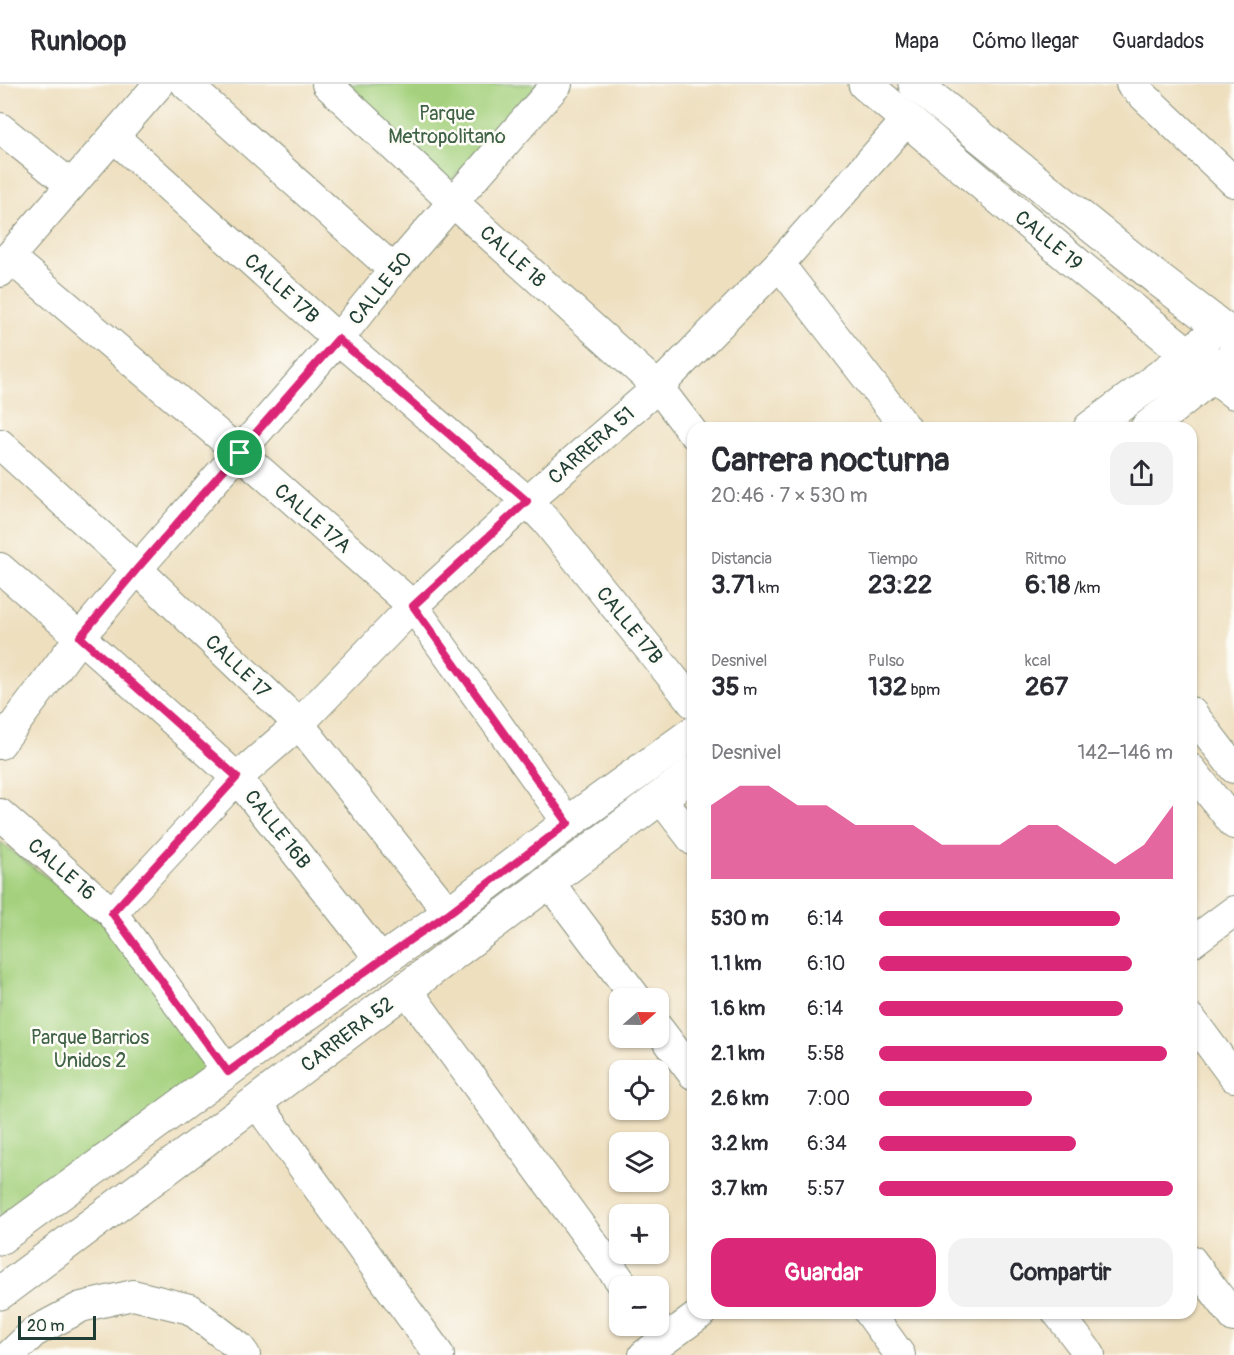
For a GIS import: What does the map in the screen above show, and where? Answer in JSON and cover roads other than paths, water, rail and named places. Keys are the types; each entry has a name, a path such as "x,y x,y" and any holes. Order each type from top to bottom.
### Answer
{"main road":[{"name":"CALLE 19","path":"865,84 1084,270 1217,371"},
{"name":"CALLE 19","path":"915,84 1158,280 1230,326"},
{"path":"1154,422 1217,371 1230,326"},
{"path":"1103,422 1217,371"},
{"name":"CARRERA 52","path":"0,1238 449,913 687,737"},
{"name":"CARRERA 52","path":"0,1293 687,777"},
{"path":"46,1205 62,1203 72,1211 76,1224 75,1233 70,1240"}],"street":[{"path":"4,265 159,84"},
{"path":"186,84 394,270"},
{"name":"CALLE 18","path":"327,84 453,202 658,387 687,425"},
{"name":"CALLE 50","path":"0,744 9,710 80,637 338,339 394,270 557,84"},
{"path":"1131,84 1234,182"},
{"name":"CARRERA 51","path":"112,913 237,777 299,724 413,606 527,501 658,387 779,264 907,120"},
{"path":"0,128 71,185"},
{"name":"CALLE 17B","path":"114,138 338,339 527,501 547,522 687,696"},
{"path":"779,264 901,422"},
{"name":"CALLE 17A","path":"4,265 240,453 413,606 568,823"},
{"name":"CALLE 17","path":"0,444 137,569 299,724 449,913"},
{"name":"CALLE 16B","path":"0,568 237,777 381,960"},
{"path":"1197,720 1234,768"},
{"path":"1197,777 1234,824"},
{"path":"660,797 687,832"},
{"name":"CALLE 16","path":"0,814 112,913 228,1072"},
{"path":"548,881 629,988"},
{"path":"1197,939 1234,911"},
{"path":"406,989 617,1276"},
{"path":"1197,1027 1234,1077"},
{"path":"669,1042 687,1066"},
{"path":"256,1102 439,1355"},
{"path":"1197,1268 1234,1317"},
{"path":"10,1355 33,1332 81,1306 133,1295 190,1309 239,1347 245,1355"},
{"path":"654,1340 692,1319"},
{"path":"874,1319 900,1355"},
{"path":"1062,1319 1090,1355"}],"park label":[{"name":"Parque Metropolitano","path":"447,124"},
{"name":"Parque Barrios Unidos 2","path":"90,1048"}]}
